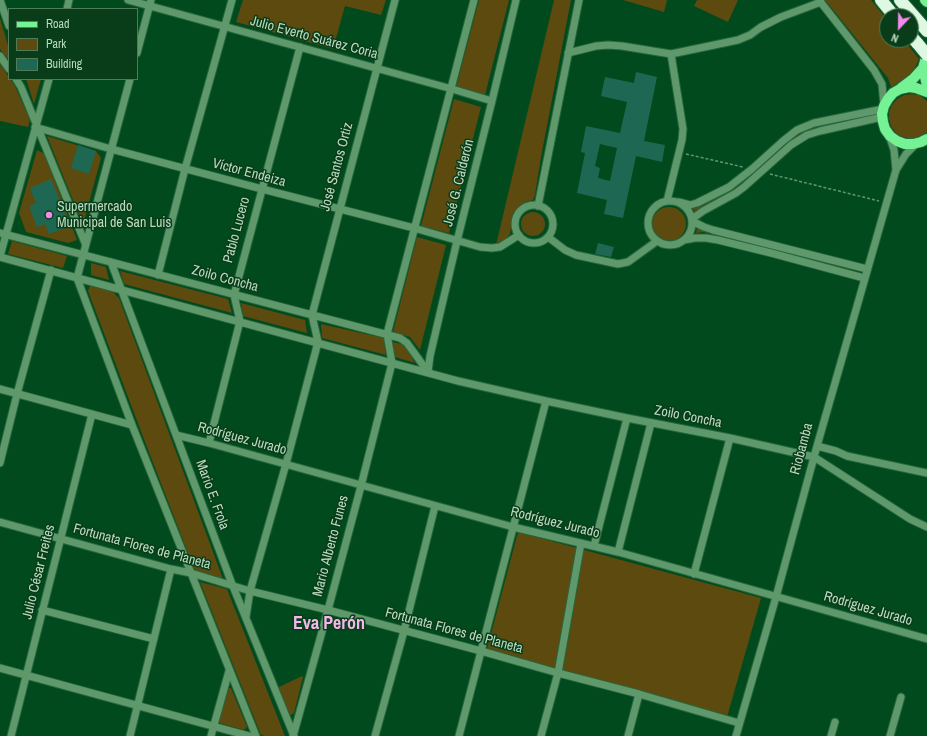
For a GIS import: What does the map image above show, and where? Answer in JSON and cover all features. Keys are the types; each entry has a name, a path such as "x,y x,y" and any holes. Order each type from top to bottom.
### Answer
{"highway":[{"path":"881,0 888,8"},
{"path":"900,0 925,29"},
{"path":"919,46 927,55"}],"main road":[{"path":"923,143 905,144 897,141 885,129 883,122 883,111 888,99 893,93 914,79 923,68 927,55"},
{"path":"923,68 927,86"},
{"path":"900,89 909,87 927,92"}],"street":[{"path":"0,0 8,23"},
{"name":"Julio Everto Suárez Coria","path":"128,0 150,3 225,27 492,101"},
{"path":"158,275 185,169 232,0"},
{"name":"José Santos Ortiz","path":"318,342 312,315 395,0"},
{"path":"392,362 387,334 474,0"},
{"name":"José G. Calderón","path":"428,372 430,356 457,241 516,0"},
{"path":"538,206 579,0"},
{"path":"568,53 596,46 608,45 671,54 738,40 750,35 761,27 781,17 820,1 874,70 882,84 883,111"},
{"path":"138,49 150,3"},
{"name":"Pablo Lucero","path":"209,443 240,321 234,295 300,47"},
{"path":"667,201 682,140 683,129 671,54"},
{"path":"0,56 8,68"},
{"path":"17,80 21,87 85,243"},
{"path":"20,80 21,87"},
{"path":"0,256 3,234 49,80"},
{"path":"130,80 85,243 77,278 132,425 256,736"},
{"path":"864,278 718,240 695,238 684,240 674,245 662,244 652,237 647,224 650,211 660,202 671,200 690,205 703,201 729,187 798,130 814,123 883,111"},
{"path":"692,220 703,211 736,193 791,145 807,135 883,111"},
{"name":"Víctor Endeiza","path":"36,126 111,149 339,210 414,228 480,247 500,247 519,235"},
{"name":"Riobamba","path":"888,133 894,150 896,170"},
{"name":"Riobamba","path":"736,736 864,278 896,170 906,154 923,143"},
{"path":"679,202 688,209 692,220 690,232 684,240"},
{"path":"538,206 548,211 553,221 553,227 548,237 544,240 533,243 527,242 522,239 516,230 516,219 518,214 527,207 538,206"},
{"path":"692,220 713,230 867,268"},
{"name":"Zoilo Concha","path":"3,234 400,338 408,343 428,372"},
{"path":"548,237 565,250 576,255 618,264 628,262 657,241"},
{"name":"Zoilo Concha","path":"0,256 458,381 814,457 910,519 927,527"},
{"name":"Mario E. Frola","path":"111,262 232,584 293,735"},
{"path":"0,463 50,270"},
{"path":"246,617 250,591 286,464 318,342"},
{"name":"Mario Alberto Funes","path":"293,735 298,722 361,486 392,362"},
{"path":"0,389 132,425"},
{"path":"459,736 546,401"},
{"name":"Julio César Freites","path":"11,736 92,414"},
{"path":"594,546 627,418"},
{"path":"618,552 651,423"},
{"name":"Rodríguez Jurado","path":"176,435 513,527 618,552 927,639"},
{"path":"694,574 730,438"},
{"path":"817,446 847,456 927,473"},
{"path":"375,736 436,506"},
{"name":"Fortunata Flores de Planeta","path":"0,522 171,569 232,584 250,591 328,610 481,651 739,723"},
{"path":"541,736 558,673 581,543"},
{"path":"130,736 171,569"},
{"path":"42,610 154,640"},
{"path":"0,668 249,736"},
{"path":"211,736 229,671"},
{"path":"628,736 639,694"},
{"path":"890,736 901,697"},
{"path":"831,736 835,722"}],"path":[{"path":"678,152 752,169"},
{"path":"761,172 887,203"}],"green space":[{"path":"243,0 386,0 381,15 345,6 333,49 236,22"},
{"path":"479,0 509,0 485,95 456,87"},
{"path":"554,0 571,0 535,195 533,200 526,202 513,213 510,234 506,239 496,245"},
{"path":"623,0 667,0 664,12"},
{"path":"697,0 738,0 728,22 694,6"},
{"path":"825,0 871,0 879,10 879,48 910,48 919,59 914,70 907,78 891,87 888,78"},
{"path":"0,18 8,46 8,60 0,49"},
{"path":"0,64 8,76 8,80 11,80 15,86 30,120 28,127 0,121"},
{"path":"26,80 41,80 34,104"},
{"path":"904,95 919,95 927,101 927,132 921,137 914,139 900,136 895,132 889,119 889,112 897,99"},
{"path":"454,99 481,107 449,233 421,226"},
{"path":"886,113 808,130 796,137 736,188 695,213 693,208 703,205 733,188 759,168 800,132 828,123"},
{"path":"47,136 96,151 101,158 83,225"},
{"path":"37,150 45,154 77,240 68,243 26,232 19,213"},
{"path":"666,207 672,207 676,208 683,214 686,224 685,231 679,238 672,241 666,241 662,240 655,234 652,227 652,221 653,217 659,210"},
{"path":"533,212 542,215 545,224 542,233 533,236 524,233 521,224 524,215"},
{"path":"697,228 706,232 852,268 852,270 708,233 696,233"},
{"path":"417,237 446,245 420,350 410,337 393,332"},
{"path":"12,241 67,256 63,268 8,254"},
{"path":"91,263 106,267 109,280 91,275"},
{"path":"120,271 228,299 232,313 124,284"},
{"path":"90,285 112,291 119,298 223,579 195,571 88,291"},
{"path":"241,303 305,320 307,333 243,316"},
{"path":"321,324 384,338 386,355 322,338"},
{"path":"393,342 401,344 407,349 415,363 395,357"},
{"path":"518,532 761,598 727,717 487,649"},
{"path":"200,582 227,589 285,736 261,735"},
{"path":"302,676 294,713 289,716 277,688"},
{"path":"228,688 231,688 247,727 244,730 219,723"}],"building":[{"path":"636,72 657,77 644,141 665,145 662,162 636,156 623,218 604,214 607,200 577,193 585,153 581,152 586,126 620,133 627,102 601,96 605,77 634,83","holes":["600,144 617,148 610,181 598,178 600,168 595,166"]},
{"path":"78,145 96,151 89,174 71,168"},
{"name":"Supermercado Municipal de San Luis","path":"51,179 70,226 49,234 45,224 37,227 29,206 36,203 30,188"},
{"path":"598,243 614,247 611,257 595,254"}],"place":[{"name":"Supermercado Municipal de San Luis","path":"49,215"}],"district":[{"name":"Eva Perón","path":"329,624"}]}
